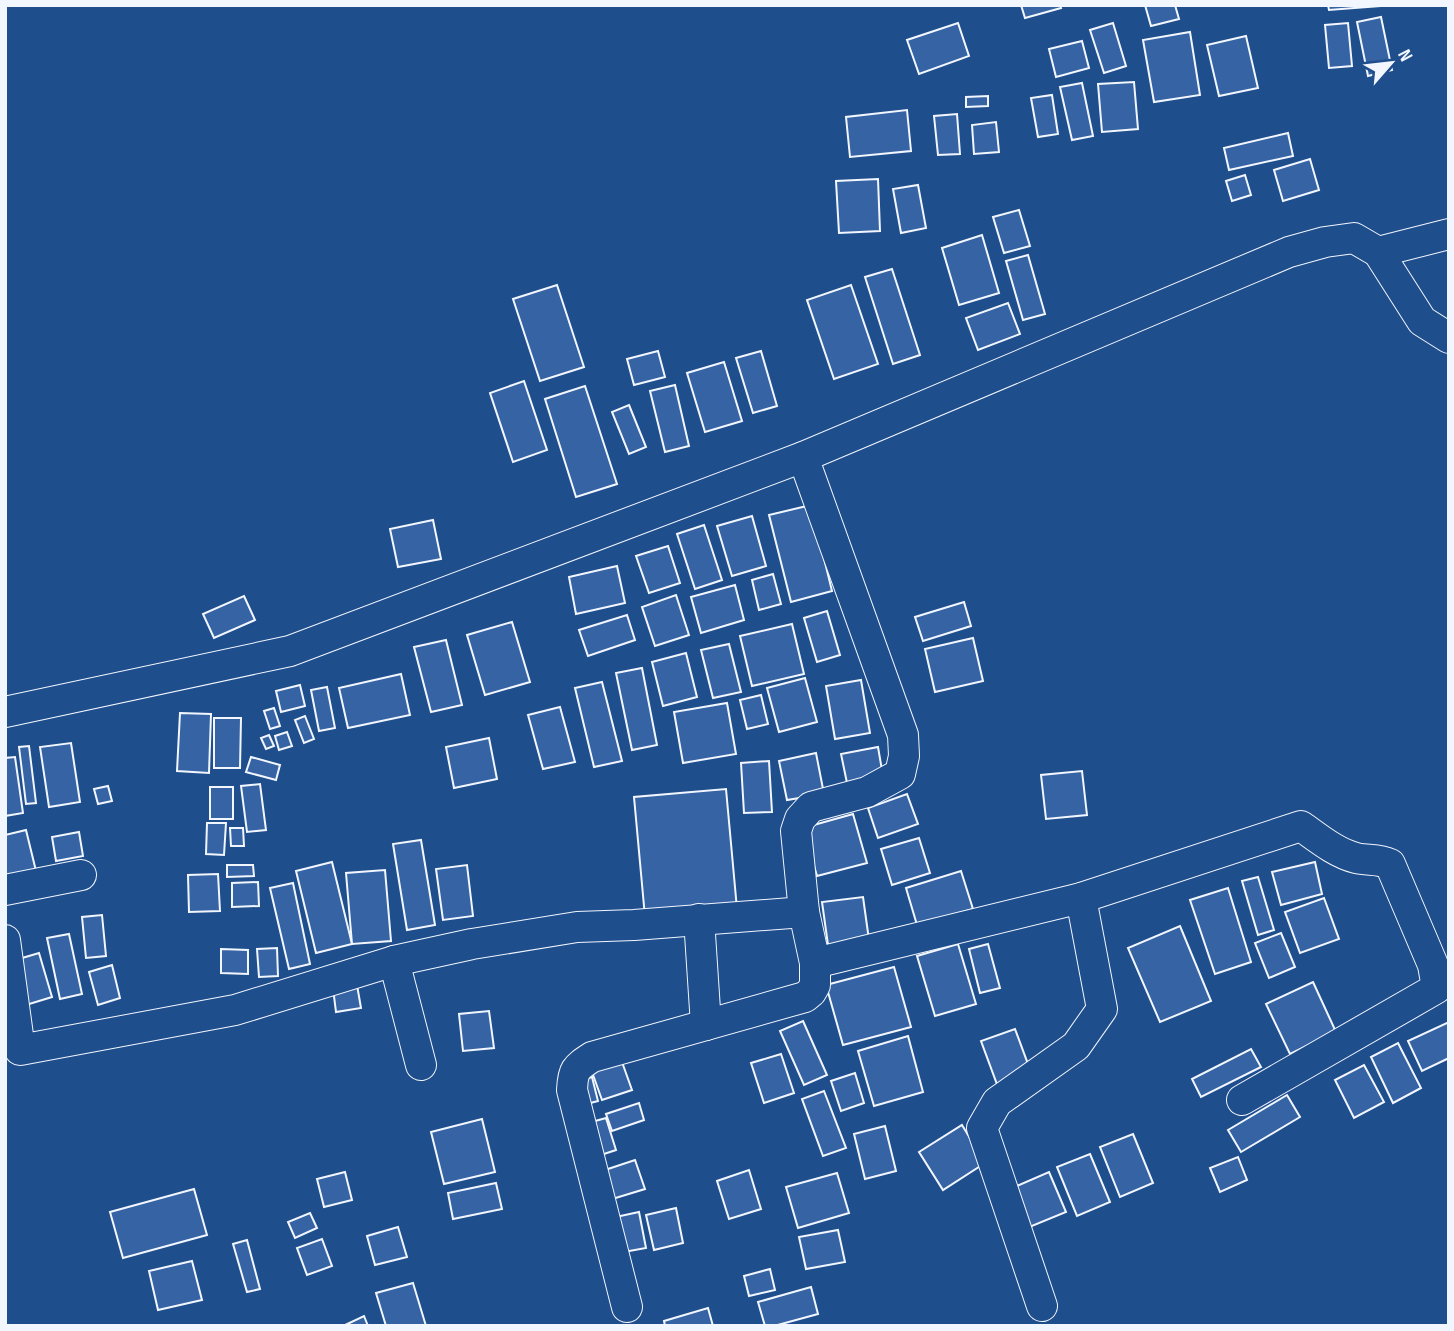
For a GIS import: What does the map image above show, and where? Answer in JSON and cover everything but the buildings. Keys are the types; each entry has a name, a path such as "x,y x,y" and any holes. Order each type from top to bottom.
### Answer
{"street":[{"path":"1378,251 1449,234"},
{"path":"5,712 290,651 803,457 1289,252 1325,242 1354,238 1378,251 1422,321 1449,338"},
{"path":"627,1307 572,1090 577,1066 592,1057 805,997 811,992 815,985 815,963 804,912 796,831 800,818 811,807 867,792 900,774 904,756 903,734 803,457"},
{"path":"815,963 1080,898 1301,826 1331,847 1357,858 1380,859 1390,864 1433,965 1437,988 1242,1100"},
{"path":"5,890 80,876"},
{"path":"1042,1306 982,1128 997,1102 1076,1046 1102,1009 1080,898"},
{"path":"5,940 20,1050 235,1010 394,961 472,944 577,926 804,912"},
{"path":"699,919 706,1025"},
{"path":"394,961 421,1065"}]}
